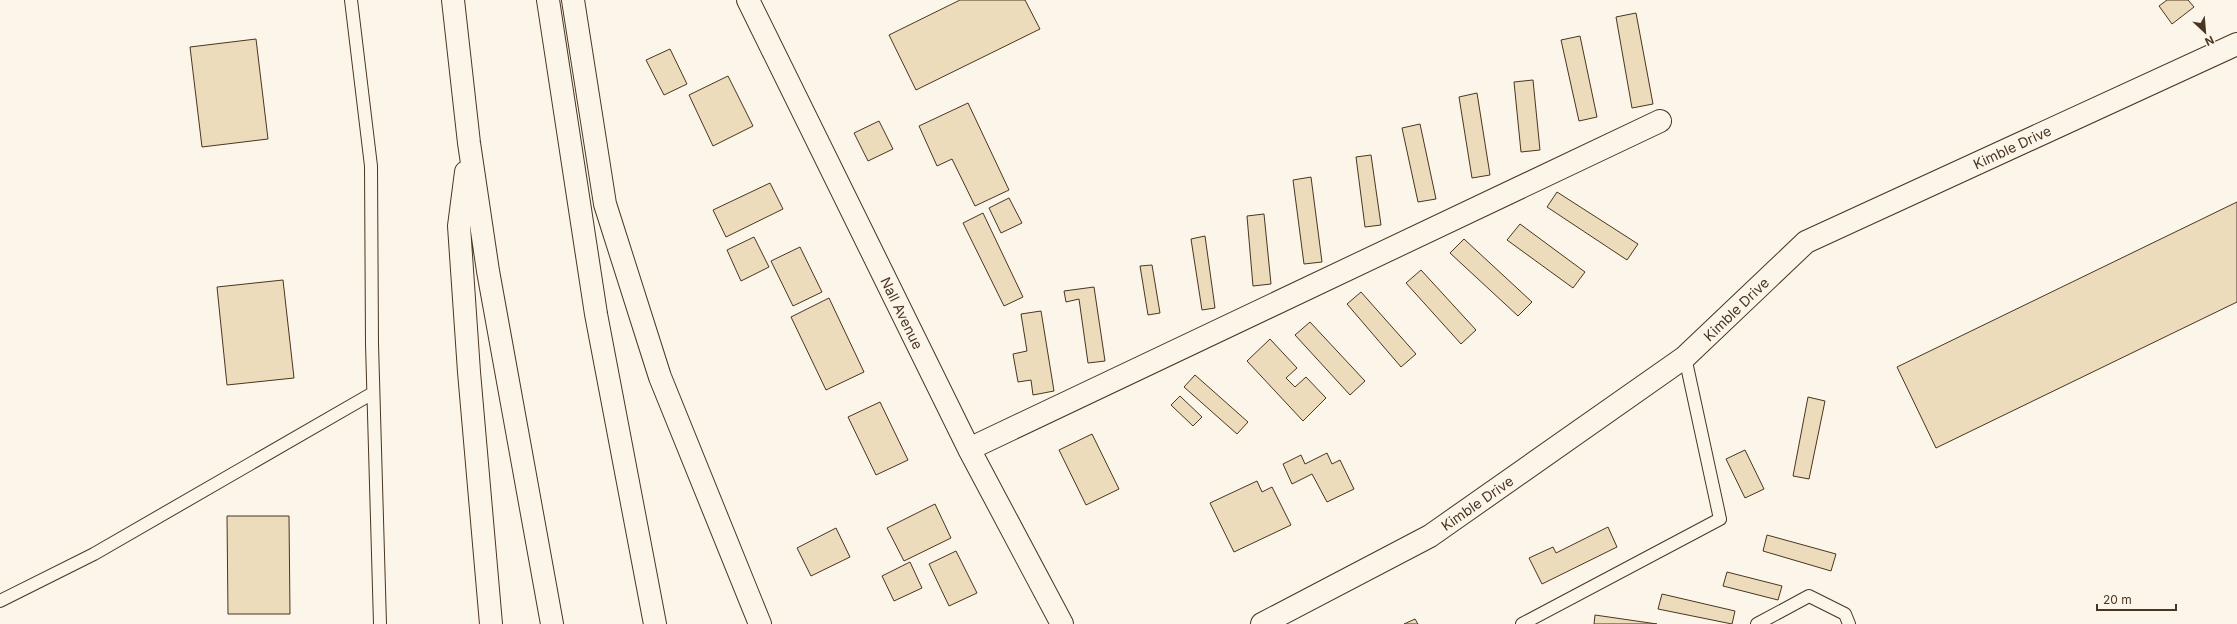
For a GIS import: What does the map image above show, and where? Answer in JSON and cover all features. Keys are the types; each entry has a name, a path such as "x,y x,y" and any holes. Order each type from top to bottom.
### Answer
{"main road":[{"path":"453,0 469,143 491,285 552,624"},
{"path":"548,0 596,314 655,624"},
{"path":"574,0 605,204 660,376 760,624"},
{"name":"Nall Avenue","path":"748,0 969,449 1062,624"},
{"name":"Kimble Drive","path":"1270,622 1430,536 1685,357 1806,242 2237,44"},
{"path":"969,449 1660,121"},
{"path":"469,143 459,226 468,372 491,624"}],"lane":[{"path":"351,0 371,166 373,392 380,624"},
{"path":"1522,624 1720,519 1685,357"},
{"path":"0,601 94,554 373,392"},
{"path":"1757,624 1809,596 1845,614 1849,624"}],"building":[{"path":"960,0 1025,0 1040,29 916,90 889,35"},
{"path":"2167,0 2188,0 2194,7 2172,24 2159,6"},
{"path":"1636,13 1653,104 1632,108 1616,17"},
{"path":"1580,36 1597,117 1579,121 1561,40"},
{"path":"256,39 268,139 202,147 190,47"},
{"path":"670,49 687,84 664,95 646,60"},
{"path":"728,76 753,126 713,146 689,95"},
{"path":"1533,80 1540,150 1521,152 1514,82"},
{"path":"1477,93 1490,175 1472,178 1459,97"},
{"path":"968,103 1009,190 975,206 952,159 937,166 919,126"},
{"path":"879,121 893,149 868,161 854,133"},
{"path":"1420,124 1436,199 1418,202 1402,128"},
{"path":"1371,155 1381,225 1365,227 1356,157"},
{"path":"1311,177 1322,262 1304,264 1293,180"},
{"path":"770,183 783,209 726,237 713,210"},
{"path":"1557,192 1638,244 1627,260 1547,207"},
{"path":"1009,198 1022,223 1001,233 989,208"},
{"path":"2237,202 2237,302 1936,448 1897,367"},
{"path":"983,213 1023,297 1004,306 963,223"},
{"path":"1264,214 1271,284 1253,286 1247,216"},
{"path":"1520,224 1585,272 1573,288 1507,240"},
{"path":"1205,236 1215,308 1202,310 1191,239"},
{"path":"754,237 769,267 741,281 727,250"},
{"path":"1464,239 1532,302 1518,316 1450,253"},
{"path":"800,247 822,292 793,306 771,261"},
{"path":"1152,265 1160,313 1148,315 1140,266"},
{"path":"1421,270 1476,330 1461,344 1406,283"},
{"path":"283,280 294,378 227,385 217,287"},
{"path":"1094,287 1105,361 1088,363 1079,299 1066,302 1064,291"},
{"path":"1361,292 1416,354 1401,367 1347,304"},
{"path":"829,298 864,372 826,390 791,317"},
{"path":"1041,311 1054,391 1033,395 1031,380 1018,382 1013,354 1027,351 1021,314"},
{"path":"1310,322 1365,381 1350,395 1295,335"},
{"path":"1270,339 1297,368 1286,378 1295,387 1306,377 1326,398 1303,421 1247,361"},
{"path":"1195,375 1248,422 1237,434 1184,387"},
{"path":"1180,396 1202,417 1193,426 1171,405"},
{"path":"1808,397 1825,401 1809,479 1793,476"},
{"path":"880,402 908,460 876,475 848,417"},
{"path":"1092,434 1119,489 1086,505 1059,450"},
{"path":"1745,450 1764,489 1745,498 1726,459"},
{"path":"1327,453 1332,464 1340,460 1354,489 1327,502 1312,474 1292,484 1283,464 1301,455 1305,464"},
{"path":"1257,481 1262,492 1272,487 1291,525 1234,552 1210,503"},
{"path":"935,504 951,538 904,561 887,528"},
{"path":"227,516 289,516 290,614 228,614"},
{"path":"1608,527 1617,547 1542,584 1529,558 1553,547 1556,553"},
{"path":"836,528 850,557 811,576 797,548"},
{"path":"1767,535 1836,554 1831,571 1763,551"},
{"path":"956,551 977,593 949,606 929,564"},
{"path":"910,562 922,588 894,601 882,576"},
{"path":"1727,572 1782,586 1778,600 1723,586"},
{"path":"1662,594 1735,611 1732,624 1658,609"},
{"path":"1595,615 1657,624 1594,624"},
{"path":"1415,619 1418,624 1404,624"}]}
